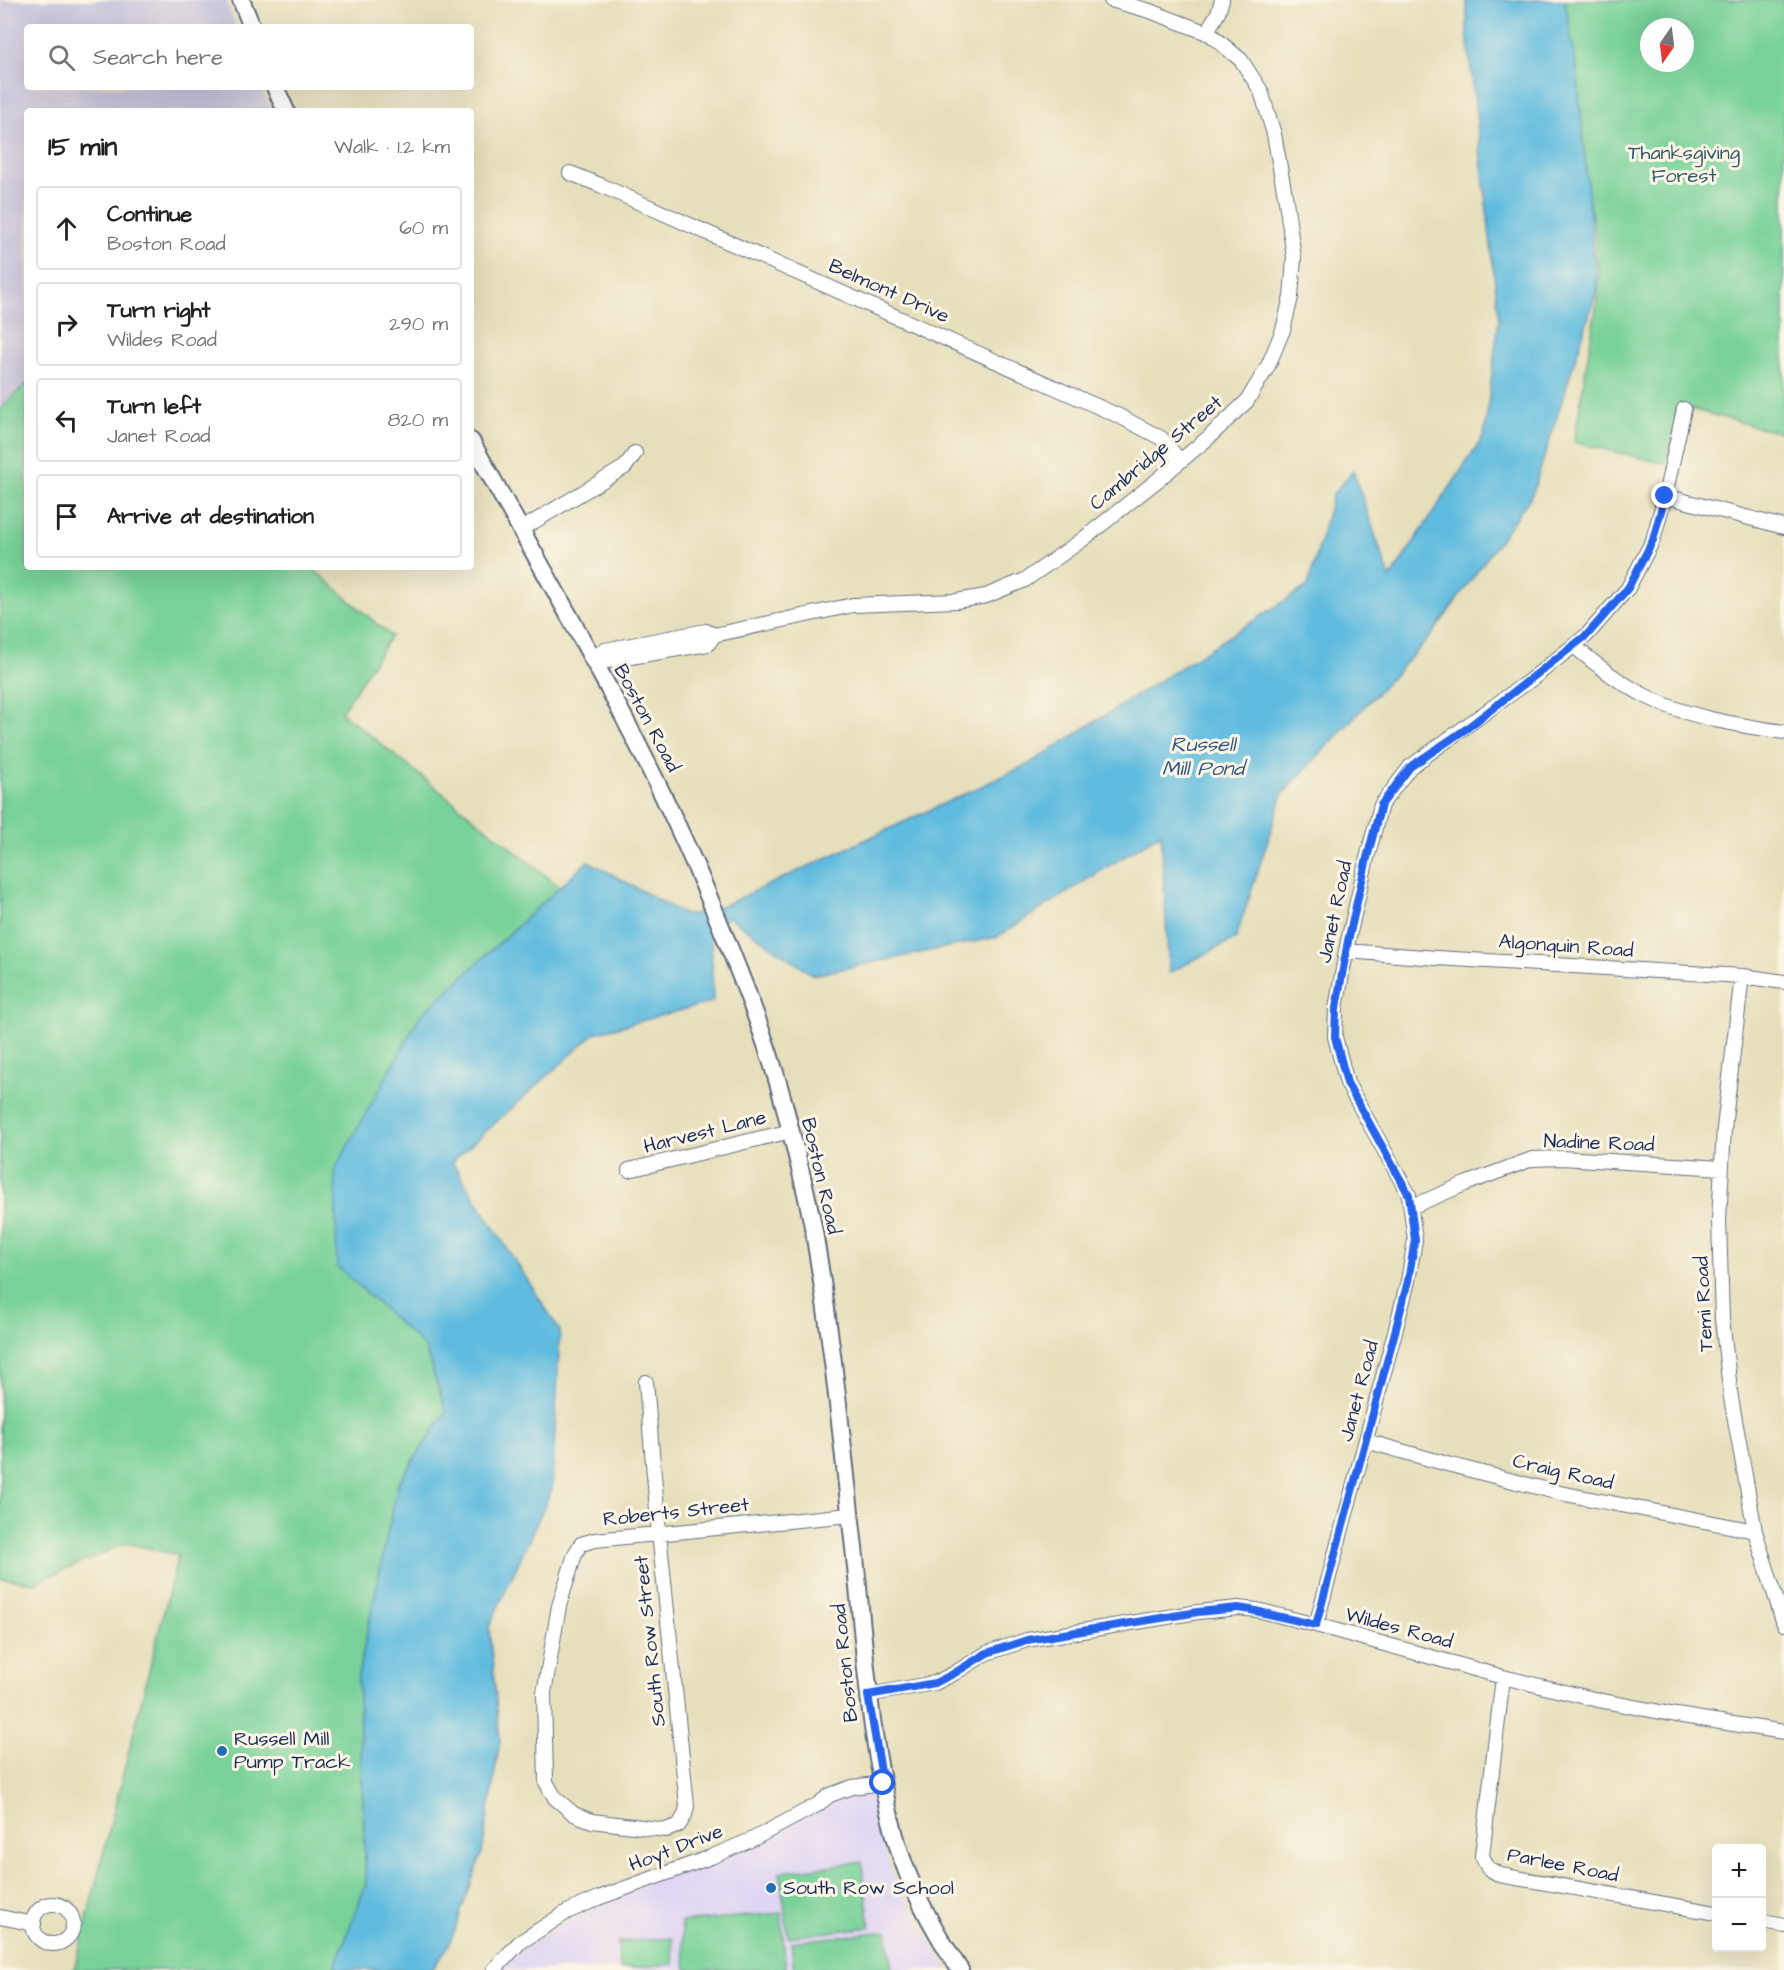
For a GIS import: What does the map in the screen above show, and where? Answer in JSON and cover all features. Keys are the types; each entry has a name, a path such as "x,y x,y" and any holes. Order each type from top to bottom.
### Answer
{"main road":[{"path":"241,0 251,24"},
{"path":"276,90 285,108"},
{"name":"Boston Road","path":"474,446 632,732 676,820 714,906 760,1023 791,1131 813,1228 828,1327 868,1695 883,1783 899,1849 911,1882 960,1970"}],"street":[{"name":"Cambridge Street","path":"591,659 605,650 637,643 705,631 714,635 853,605 956,601 986,597 1025,580 1082,540 1180,462 1246,401 1268,366 1283,330 1292,297 1294,258 1274,134 1261,91 1241,60 1206,33 1111,0"},
{"path":"1206,33 1218,14 1222,0"},
{"name":"Belmont Drive","path":"570,173 1119,416 1161,438 1180,462"},
{"name":"Janet Road","path":"1316,1625 1408,1281 1415,1240 1409,1195 1347,1083 1335,1037 1336,1008 1346,951 1381,805 1410,767 1466,729 1574,646 1587,635 1628,588 1653,540 1684,409"},
{"path":"520,530 624,467 635,453"},
{"path":"1665,496 1784,527"},
{"path":"1574,646 1597,666 1643,695 1686,712 1784,732"},
{"name":"Algonquin Road","path":"1346,951 1742,976 1784,982"},
{"name":"Temi Road","path":"1742,976 1724,1128 1719,1220 1722,1319 1731,1398 1755,1530 1784,1624"},
{"name":"Harvest Lane","path":"629,1170 791,1131"},
{"name":"Nadine Road","path":"1411,1207 1532,1159 1562,1158 1722,1168"},
{"name":"South Row Street","path":"646,1382 658,1533 687,1806 681,1822"},
{"name":"Craig Road","path":"1366,1441 1560,1493 1755,1530"},
{"name":"Roberts Street","path":"681,1822 666,1830 592,1821 574,1814 555,1798 546,1782 544,1693 559,1606 574,1554 581,1544 595,1540 850,1515"},
{"name":"Wildes Road","path":"868,1695 935,1683 987,1653 1027,1640 1198,1612 1238,1608 1316,1625 1503,1677 1598,1700 1784,1732"},
{"name":"Parlee Road","path":"1503,1677 1482,1856 1488,1868 1500,1875 1712,1912"},
{"name":"Hoyt Drive","path":"494,1970 519,1943 567,1912 753,1839 830,1796 852,1787 883,1783"},
{"path":"0,1917 34,1924"},
{"path":"1766,1922 1784,1925"}],"shaded area":[{"path":"0,0 226,0 235,24 24,24 24,90 262,90 270,108 24,108 24,386 0,409"},
{"name":"South Row School","path":"870,1792 880,1835 894,1878 947,1970 502,1970 514,1956 558,1925 843,1794"}],"green space":[{"name":"Thanksgiving Forest","path":"1560,0 1784,0 1784,434 1680,406 1666,464 1574,442 1598,295 1596,242 1586,190"},
{"path":"24,386 24,570 314,570 391,636 341,712 560,887 420,1016 337,1266 425,1347 446,1412 398,1484 358,1676 366,1884 334,1970 74,1970 178,1555 126,1543 35,1583 0,1578 0,409"},
{"path":"862,1862 870,1927 788,1937 780,1872"},
{"path":"781,1913 786,1970 686,1970 681,1922"},
{"path":"887,1931 892,1970 794,1970 791,1942"},
{"path":"672,1938 674,1964 620,1969 618,1942"}],"water":[{"name":"Russell Mill Pond","path":"1467,0 1565,0 1577,70 1597,291 1532,495 1431,636 1283,793 1236,938 1169,973 1161,833 997,937 813,975 729,917 711,928 713,1002 595,1033 452,1162 560,1331 552,1489 489,1627 500,1740 482,1853 449,1945 432,1970 334,1970 366,1884 358,1676 398,1484 446,1412 425,1347 337,1266 335,1169 420,1016 588,861 685,915 701,913 729,903 1029,764 1308,586 1333,494 1353,471 1390,578 1484,436 1499,318 1467,33"}],"place":[{"name":"Russell Mill Pump Track","path":"222,1751"},
{"name":"South Row School","path":"771,1888"}],"route":[{"path":"883,1783 868,1695 935,1683 987,1653 1027,1640 1198,1612 1238,1608 1257,1610 1316,1625 1396,1328 1408,1281 1415,1240 1409,1195 1347,1083 1335,1037 1336,1008 1348,941 1381,805 1410,767 1466,729 1587,635 1628,588 1653,540 1665,496"}]}
